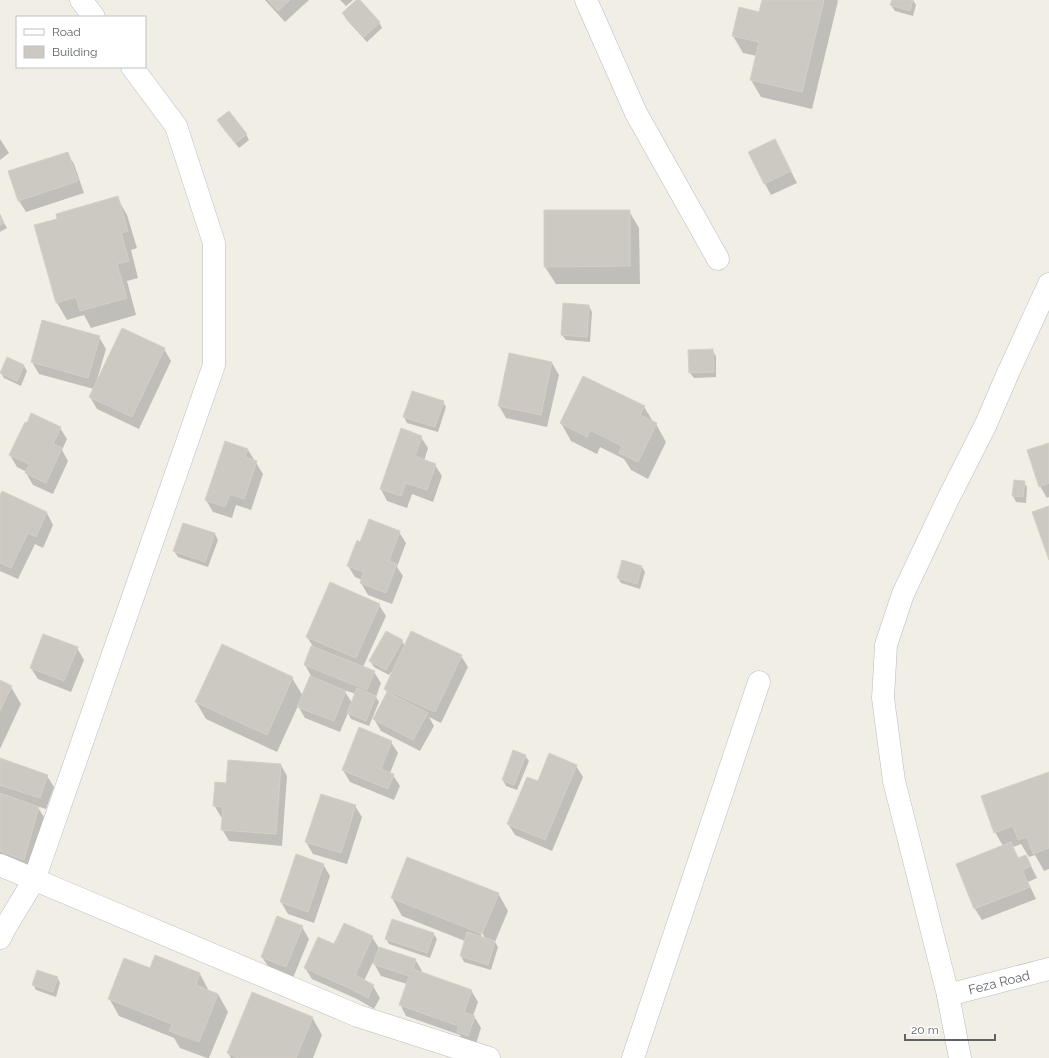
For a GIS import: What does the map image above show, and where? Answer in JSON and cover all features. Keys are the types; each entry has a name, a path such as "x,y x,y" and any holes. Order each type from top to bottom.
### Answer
{"street":[{"path":"81,0 93,16"},
{"path":"586,0 636,113 718,260"},
{"path":"0,938 34,880 214,365 214,242 176,126 133,68"},
{"path":"960,1058 948,995 894,781 883,698 886,645 903,594 947,501 986,424 1049,284"},
{"path":"633,1058 759,682"},
{"path":"0,865 358,1016 488,1058"},
{"name":"Feza Road","path":"948,995 1049,969"}],"building":[{"path":"268,0 290,0 278,11"},
{"path":"356,0 360,0 380,22 364,37 342,13"},
{"path":"762,0 824,0 802,92 750,80 759,42 732,36 739,7 759,12"},
{"path":"892,0 913,0 910,11 890,5"},
{"path":"229,111 247,134 235,143 217,120"},
{"path":"775,139 791,171 764,184 748,152"},
{"path":"68,152 78,181 18,201 8,171"},
{"path":"118,196 128,231 121,233 129,261 117,264 127,298 80,311 76,297 56,303 34,225 57,219 56,214"},
{"path":"544,210 630,210 630,266 544,267"},
{"path":"0,214 4,223 0,225"},
{"path":"563,303 589,305 587,337 561,335"},
{"path":"42,320 100,336 88,378 31,362"},
{"path":"122,328 165,348 132,417 89,397"},
{"path":"713,349 714,372 689,373 688,350"},
{"path":"509,353 552,362 541,415 498,406"},
{"path":"7,357 24,365 17,381 0,373"},
{"path":"583,376 645,406 640,415 657,423 638,462 619,453 622,446 590,430 587,437 560,423"},
{"path":"412,391 444,401 435,427 403,417"},
{"path":"31,413 61,427 53,444 62,448 46,483 25,473 29,464 9,455"},
{"path":"401,428 422,436 415,456 436,464 427,490 406,483 401,496 380,489"},
{"path":"225,441 248,449 245,457 257,461 244,499 230,494 225,507 205,500"},
{"path":"1049,443 1049,483 1039,487 1027,450"},
{"path":"1014,480 1025,481 1023,497 1012,496"},
{"path":"2,491 47,512 36,537 28,533 11,568 0,563 0,495"},
{"path":"1049,506 1049,560 1032,512"},
{"path":"369,519 400,531 389,561 397,564 386,593 360,583 364,572 347,566 357,540 360,542"},
{"path":"183,523 215,533 205,562 173,551"},
{"path":"622,560 642,566 637,584 617,578"},
{"path":"330,582 380,604 356,658 306,637"},
{"path":"386,631 403,640 386,670 369,661"},
{"path":"411,631 462,655 435,712 384,689"},
{"path":"43,634 78,647 64,681 30,668"},
{"path":"222,644 293,677 267,735 195,702"},
{"path":"311,646 375,671 367,690 304,665"},
{"path":"310,676 346,691 334,721 297,707"},
{"path":"0,680 12,686 0,711"},
{"path":"357,688 376,696 366,721 347,713"},
{"path":"387,692 428,713 413,740 373,719"},
{"path":"359,727 392,741 381,769 394,774 388,789 342,770"},
{"path":"513,750 526,755 514,785 502,780"},
{"path":"549,753 577,765 545,840 507,824 527,777 538,781"},
{"path":"0,758 48,775 40,798 0,785"},
{"path":"228,760 281,764 276,834 221,830 223,807 213,806 215,782 226,783"},
{"path":"1049,772 1049,848 1033,854 1027,837 1018,840 1013,826 994,833 981,796"},
{"path":"0,793 39,807 24,860 0,851"},
{"path":"321,794 356,805 341,853 305,842"},
{"path":"1011,842 1018,858 1026,855 1031,866 1022,870 1030,887 974,909 956,864"},
{"path":"296,854 324,864 308,912 280,902"},
{"path":"407,857 499,893 482,934 391,898"},
{"path":"277,916 303,926 286,967 261,957"},
{"path":"392,919 434,933 427,953 385,939"},
{"path":"344,923 373,936 355,975 374,985 368,998 304,968 318,937 334,944"},
{"path":"467,932 495,941 488,965 460,956"},
{"path":"379,947 416,959 413,969 472,990 464,1012 475,1016 468,1036 457,1032 459,1026 399,1005 409,976 373,964"},
{"path":"155,955 200,973 196,985 218,994 199,1042 169,1031 172,1024 108,999 124,958 150,968"},
{"path":"37,970 58,977 53,992 32,985"},
{"path":"252,992 313,1017 296,1058 239,1058 227,1053"}]}
